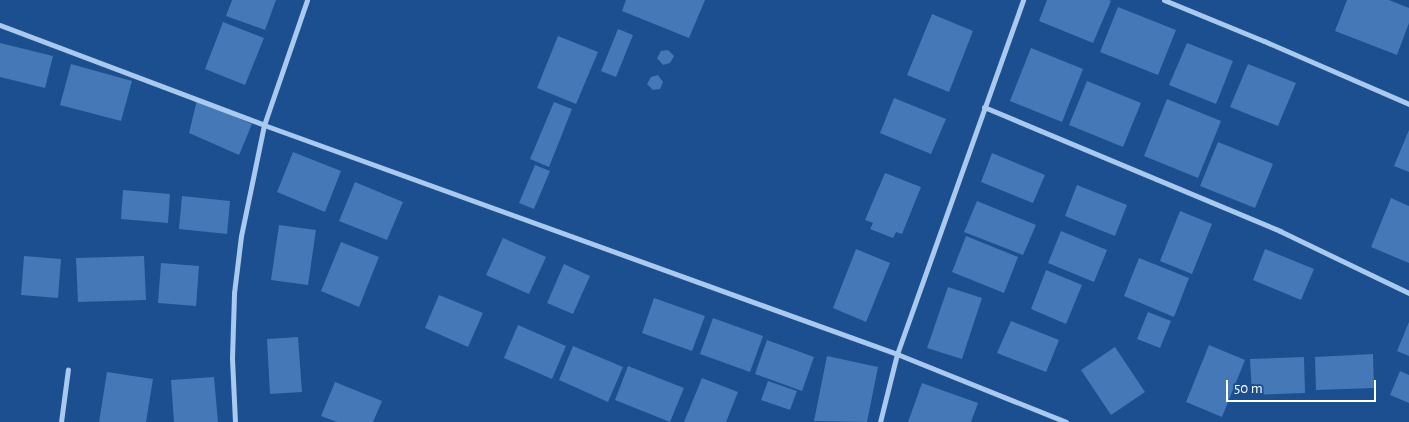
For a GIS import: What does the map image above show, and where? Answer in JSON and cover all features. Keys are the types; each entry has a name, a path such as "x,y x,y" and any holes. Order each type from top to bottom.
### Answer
{"street":[{"path":"235,422 232,358 234,293 241,236 264,125 307,0"},
{"path":"880,422 897,354 984,107 1024,0"},
{"path":"1164,0 1409,104"},
{"path":"0,25 264,125 897,354 1066,422"},
{"path":"984,107 1280,230 1409,293"},
{"path":"61,422 68,369"}],"building":[{"path":"232,0 276,0 265,30 226,16"},
{"path":"626,0 705,0 689,38 622,11"},
{"path":"1047,0 1111,1 1093,43 1039,21"},
{"path":"1347,0 1389,0 1409,8 1409,23 1397,55 1335,31"},
{"path":"1118,7 1176,30 1158,75 1100,52"},
{"path":"932,14 973,31 949,92 907,75"},
{"path":"223,22 264,38 245,85 205,69"},
{"path":"618,29 633,35 616,77 601,71"},
{"path":"558,36 598,52 576,104 537,88"},
{"path":"0,43 53,56 45,88 0,77"},
{"path":"1187,43 1233,61 1216,104 1169,85"},
{"path":"1031,48 1083,69 1062,122 1010,101"},
{"path":"668,50 674,56 670,63 663,65 657,58 661,51"},
{"path":"71,64 132,81 121,121 60,105"},
{"path":"1248,64 1296,83 1278,126 1230,107"},
{"path":"658,75 663,82 660,89 653,90 647,84 651,77"},
{"path":"1087,81 1141,103 1123,147 1069,125"},
{"path":"894,98 946,119 931,154 880,133"},
{"path":"1167,99 1221,121 1198,178 1144,156"},
{"path":"197,100 252,124 239,155 189,133"},
{"path":"554,102 572,109 549,167 530,159"},
{"path":"1409,130 1409,172 1394,166"},
{"path":"1218,142 1273,164 1255,208 1200,186"},
{"path":"293,152 341,171 325,212 277,192"},
{"path":"992,153 1045,175 1033,203 981,182"},
{"path":"535,165 550,171 534,209 519,203"},
{"path":"885,173 921,187 902,234 896,232 893,238 870,229 873,223 865,220"},
{"path":"355,182 403,202 387,240 339,221"},
{"path":"1077,185 1127,205 1115,236 1065,216"},
{"path":"123,190 170,194 168,223 121,219"},
{"path":"182,196 230,201 227,234 179,229"},
{"path":"1391,198 1409,206 1409,263 1371,247"},
{"path":"977,201 1036,225 1023,255 964,232"},
{"path":"1180,211 1212,224 1192,274 1160,261"},
{"path":"279,225 316,230 308,285 271,280"},
{"path":"1061,231 1107,250 1094,282 1048,263"},
{"path":"966,236 1018,257 1004,293 952,272"},
{"path":"503,238 546,257 529,294 486,275"},
{"path":"341,242 379,257 359,307 321,291"},
{"path":"856,249 890,263 866,322 833,308"},
{"path":"1265,249 1314,269 1301,300 1253,280"},
{"path":"24,256 61,259 58,298 21,295"},
{"path":"144,256 146,300 78,302 76,258"},
{"path":"1139,258 1189,278 1174,317 1124,296"},
{"path":"161,263 199,266 196,306 158,303"},
{"path":"564,264 590,276 573,314 547,303"},
{"path":"1046,270 1082,285 1066,324 1031,309"},
{"path":"948,287 982,298 962,359 927,348"},
{"path":"439,295 483,313 468,347 425,328"},
{"path":"654,298 705,316 692,351 642,333"},
{"path":"1148,312 1171,321 1160,348 1137,339"},
{"path":"713,318 763,336 750,372 700,354"},
{"path":"1011,321 1059,340 1046,372 997,353"},
{"path":"1409,322 1409,356 1397,351"},
{"path":"518,325 566,346 552,379 504,358"},
{"path":"298,337 302,392 270,394 267,339"},
{"path":"767,340 814,357 802,391 755,374"},
{"path":"1209,345 1245,360 1222,417 1186,402"},
{"path":"573,346 623,367 608,402 559,380"},
{"path":"1115,347 1145,392 1111,415 1081,370"},
{"path":"1373,354 1374,388 1316,390 1315,357"},
{"path":"827,356 878,367 867,422 814,421"},
{"path":"1304,357 1305,393 1252,395 1250,359"},
{"path":"628,366 684,388 670,422 615,400"},
{"path":"1400,371 1409,375 1409,403 1390,395"},
{"path":"107,372 153,379 146,422 99,422"},
{"path":"214,377 218,422 174,422 171,380"},
{"path":"702,378 738,392 726,422 684,422"},
{"path":"768,381 797,391 790,410 761,400"},
{"path":"335,382 382,401 373,422 337,422 321,416"},
{"path":"922,383 978,403 971,422 908,422"}]}
